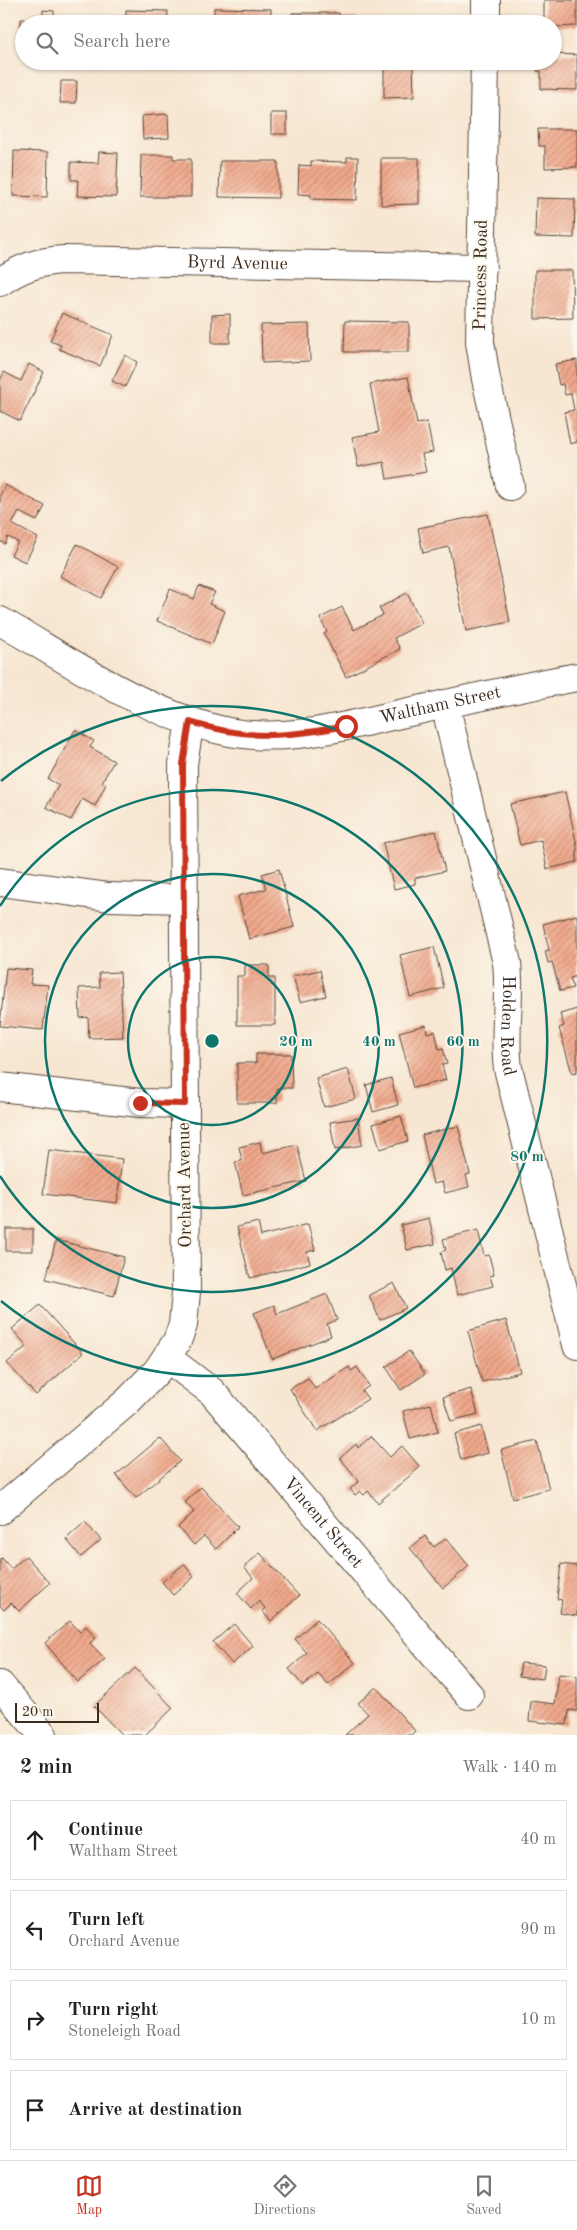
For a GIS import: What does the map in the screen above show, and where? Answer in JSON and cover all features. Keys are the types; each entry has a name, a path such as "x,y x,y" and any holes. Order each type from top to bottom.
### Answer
{"street":[{"path":"486,0 486,15"},
{"name":"Princess Road","path":"485,70 482,353 510,486"},
{"name":"Byrd Avenue","path":"0,282 22,268 35,263 64,260 482,268"},
{"name":"Waltham Street","path":"0,621 136,699 190,722 240,734 278,736 331,728 577,677"},
{"name":"Holden Road","path":"445,704 507,963 509,1001 505,1037 508,1068 577,1345"},
{"name":"Orchard Avenue","path":"0,1510 144,1386 168,1358 183,1326 186,1309 183,764 190,722"},
{"path":"0,882 109,897 183,899"},
{"path":"0,1086 140,1103 185,1104"},
{"name":"Vincent Street","path":"168,1358 212,1392 470,1695"},
{"path":"0,1685 43,1735"}],"building":[{"path":"544,0 577,0 577,26 562,27 562,15 544,15"},
{"path":"214,8 271,9 271,15 214,15"},
{"path":"43,10 54,11 54,15 43,15"},
{"path":"126,10 168,11 168,15 126,15"},
{"path":"292,13 339,13 339,15 292,15"},
{"path":"562,54 577,55 577,90 541,89 541,71 537,71 562,70"},
{"path":"384,70 413,70 414,97 384,98"},
{"path":"61,81 77,81 76,103 60,103"},
{"path":"271,113 287,113 287,134 271,134"},
{"path":"168,114 169,138 143,139 142,116"},
{"path":"538,129 577,129 577,167 545,168 545,146 539,146"},
{"path":"14,151 48,152 47,197 13,196"},
{"path":"99,152 118,153 116,197 77,196 78,180 71,180 71,162 98,163"},
{"path":"141,155 173,155 173,159 191,159 191,197 140,197"},
{"path":"347,157 358,157 357,200 311,199 311,195 298,194 299,165 311,166 311,161 347,162"},
{"path":"381,158 419,158 419,204 381,205"},
{"path":"220,161 278,161 278,198 219,197"},
{"path":"536,198 575,199 574,238 535,237"},
{"path":"535,270 572,270 573,318 535,319"},
{"path":"62,313 113,335 100,366 59,349 61,345 50,341"},
{"path":"230,314 230,343 212,343 212,315"},
{"path":"345,321 409,322 409,352 344,352"},
{"path":"309,324 310,361 262,363 261,325"},
{"path":"125,355 137,362 125,387 112,381"},
{"path":"577,360 577,442 570,444 564,412 574,410 571,394 565,395 563,384 559,385 555,364"},
{"path":"29,364 44,372 20,421 0,411 0,381 4,372 21,381"},
{"path":"408,377 417,424 427,422 433,452 422,454 426,472 387,479 384,462 358,467 352,437 379,432 370,384"},
{"path":"5,485 45,506 37,521 19,512 12,524 38,538 25,562 11,555 18,542 8,537 5,544 0,541 0,495"},
{"path":"488,514 510,622 466,631 449,547 423,553 418,528"},
{"path":"77,544 118,567 101,598 60,576"},
{"path":"199,586 215,592 209,604 225,611 212,644 157,621 170,589 194,599"},
{"path":"407,593 422,623 394,638 400,649 346,677 324,634 327,632 320,618 342,607 354,630 383,615 379,608"},
{"path":"75,730 94,741 90,747 114,761 102,782 106,784 95,806 82,799 71,820 46,807 59,785 48,779"},
{"path":"565,792 577,845 577,862 547,869 541,840 520,845 510,804"},
{"path":"436,831 445,871 415,878 415,884 394,889 383,843"},
{"path":"279,869 294,927 249,939 238,896 266,889 262,874"},
{"path":"577,915 577,976 570,978 573,988 560,991 552,962 548,963 545,951 549,950 543,924"},
{"path":"434,947 444,988 410,997 400,955"},
{"path":"245,965 269,965 269,978 275,978 275,1025 237,1025 237,976 245,976"},
{"path":"6,968 32,970 30,984 48,985 43,1030 0,1026"},
{"path":"320,970 326,996 300,1002 293,976"},
{"path":"120,972 123,1037 89,1038 88,1017 80,1018 79,988 100,987 99,973"},
{"path":"577,1009 577,1072 572,1073 559,1028 564,1026 560,1014"},
{"path":"426,1025 427,1033 435,1031 439,1049 443,1048 447,1064 442,1065 446,1080 413,1088 399,1032"},
{"path":"256,1054 291,1054 292,1088 277,1088 277,1103 237,1103 237,1063 256,1063"},
{"path":"348,1069 356,1099 324,1107 316,1078"},
{"path":"391,1078 398,1105 373,1112 366,1085"},
{"path":"401,1116 408,1141 380,1149 373,1124"},
{"path":"358,1118 362,1145 335,1150 330,1122"},
{"path":"458,1126 470,1174 466,1175 469,1187 445,1193 442,1182 433,1184 422,1135"},
{"path":"260,1142 262,1153 297,1145 306,1181 243,1195 235,1162 242,1161 239,1147"},
{"path":"49,1150 122,1159 117,1203 43,1194"},
{"path":"429,1218 435,1244 407,1250 401,1225"},
{"path":"258,1222 261,1236 308,1224 315,1250 307,1252 310,1263 250,1278 237,1227"},
{"path":"6,1229 33,1229 33,1251 6,1251"},
{"path":"478,1230 484,1256 489,1255 494,1275 490,1276 493,1286 457,1295 451,1268 445,1270 441,1252 446,1250 443,1239"},
{"path":"56,1240 124,1257 114,1296 46,1279"},
{"path":"394,1283 406,1308 380,1320 369,1295"},
{"path":"327,1294 337,1320 327,1324 331,1336 272,1359 254,1313 274,1305 277,1314"},
{"path":"40,1305 83,1353 36,1395 7,1363 27,1346 12,1329"},
{"path":"506,1320 520,1372 482,1382 468,1331"},
{"path":"409,1351 425,1374 401,1390 386,1367"},
{"path":"349,1367 351,1371 357,1367 369,1386 362,1391 368,1399 317,1431 290,1389 308,1378 315,1389"},
{"path":"471,1389 478,1414 451,1421 443,1397"},
{"path":"431,1404 438,1432 410,1439 403,1411"},
{"path":"481,1426 488,1453 461,1460 454,1434"},
{"path":"371,1436 390,1457 402,1446 420,1467 378,1503 368,1491 364,1495 360,1491 355,1495 350,1489 359,1481 340,1458 356,1444 358,1448"},
{"path":"160,1438 180,1461 136,1498 116,1475"},
{"path":"537,1441 549,1489 513,1498 501,1450"},
{"path":"201,1487 238,1527 216,1549 204,1536 194,1545 178,1527 194,1512 185,1502"},
{"path":"85,1522 101,1540 81,1557 66,1539"},
{"path":"425,1536 434,1547 446,1538 469,1566 443,1588 410,1548"},
{"path":"260,1553 299,1596 271,1621 262,1611 265,1608 259,1601 251,1609 237,1593 253,1578 244,1567"},
{"path":"26,1556 50,1583 19,1611 11,1603 4,1610 0,1606 0,1560 2,1558 11,1569"},
{"path":"184,1564 194,1577 173,1595 162,1582"},
{"path":"561,1564 577,1566 577,1616 560,1613 562,1600 557,1599"},
{"path":"317,1619 355,1663 328,1685 318,1674 303,1686 289,1669 307,1653 295,1639"},
{"path":"70,1621 80,1632 86,1626 96,1638 90,1643 105,1659 78,1682 45,1643"},
{"path":"234,1624 253,1646 232,1664 213,1642"},
{"path":"521,1663 545,1665 543,1679 519,1676"},
{"path":"135,1668 173,1708 145,1735 122,1735 94,1706"},
{"path":"559,1674 577,1676 577,1711 569,1710 567,1725 529,1721 531,1701 555,1704"},
{"path":"376,1687 415,1731 411,1735 345,1735 368,1714 358,1703"}],"route":[{"path":"140,1103 185,1104 183,764 186,734 190,722 222,731 258,736 297,734 346,726"}]}
